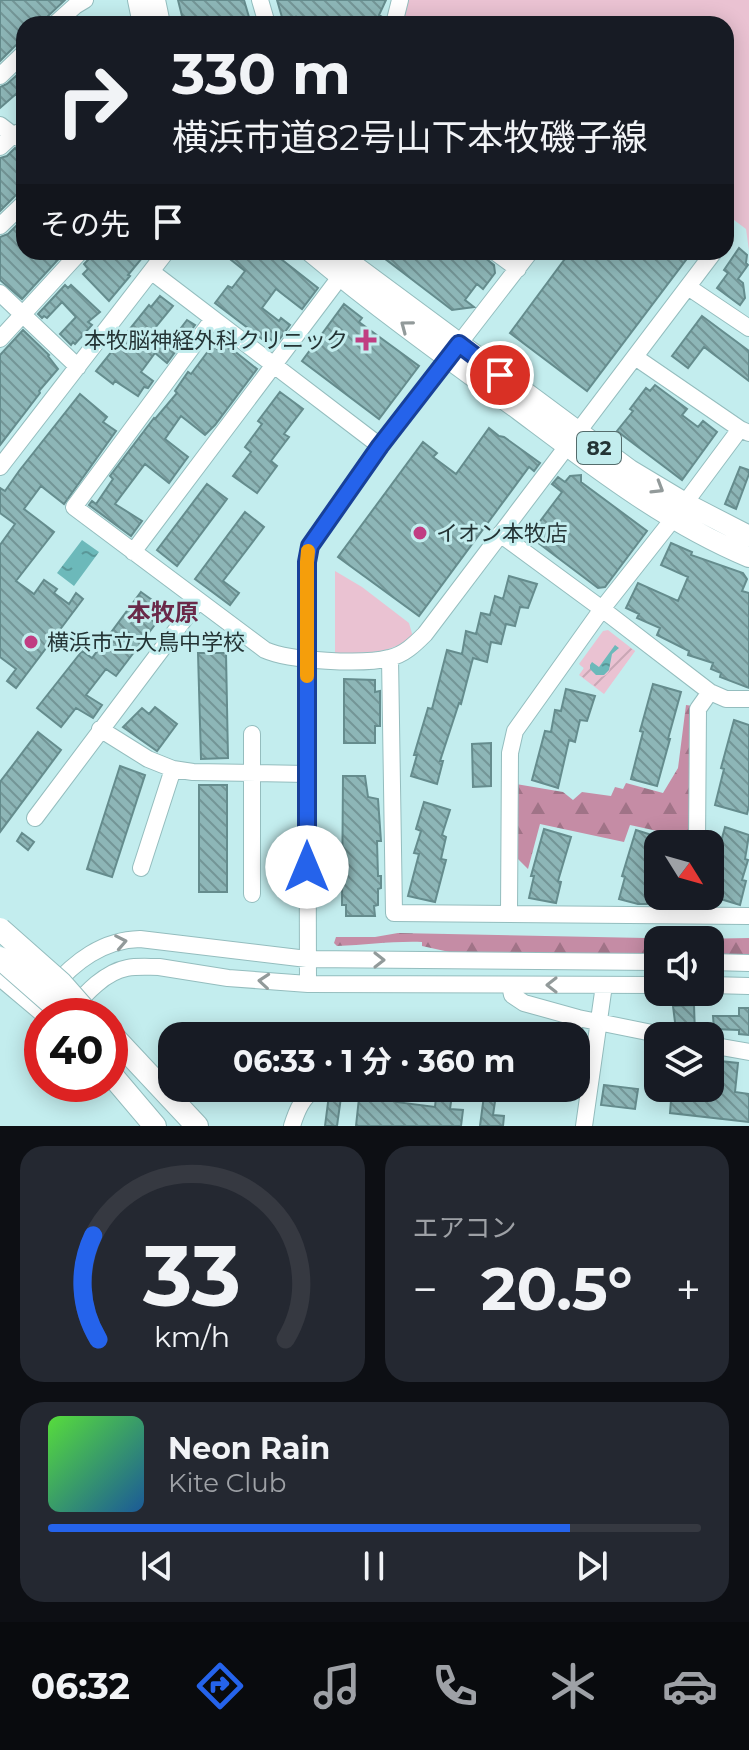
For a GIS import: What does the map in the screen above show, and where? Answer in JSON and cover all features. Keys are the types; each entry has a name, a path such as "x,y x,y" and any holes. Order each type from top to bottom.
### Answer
{"highway":[{"path":"0,930 57,982 68,998"},
{"path":"0,930 61,983 70,998"},
{"path":"0,958 57,998"},
{"path":"0,974 25,998"},
{"path":"0,987 24,1003"},
{"path":"128,1055 197,1126"},
{"path":"128,1057 186,1126"},
{"path":"128,1073 186,1126"},
{"path":"128,1095 154,1126"},
{"path":"128,1102 154,1126"}],"main road":[{"name":"82","path":"347,261 453,351 573,440 630,470 679,511 749,557"},
{"name":"82","path":"679,511 749,536"}],"street":[{"path":"64,16 85,0"},
{"path":"0,76 16,61"},
{"path":"0,147 15,133"},
{"path":"0,226 16,211"},
{"path":"0,339 73,260"},
{"path":"0,467 160,260"},
{"path":"506,260 518,269"},
{"path":"308,984 307,562 310,546 380,446 524,260"},
{"path":"213,319 74,507 265,650 307,660 376,660 403,653 425,634 708,260"},
{"path":"133,552 347,261"},
{"path":"152,272 380,446"},
{"path":"688,287 749,328"},
{"path":"0,293 78,367"},
{"path":"509,913 510,753 515,731 602,609 744,431 635,357"},
{"path":"500,534 710,692 726,699 749,699"},
{"path":"35,818 198,601"},
{"path":"390,658 394,913 749,916"},
{"path":"697,830 698,709 710,692"},
{"path":"100,729 148,759 173,769 307,774"},
{"path":"252,734 252,894"},
{"path":"141,868 173,769"},
{"path":"697,910 697,916"},
{"path":"50,998 57,982 75,964 92,952 124,939 307,959 644,962"},
{"path":"622,962 623,985"},
{"path":"724,962 749,963"},
{"path":"91,998 109,975 125,968 159,967 228,978 308,984 644,985"},
{"path":"510,985 512,995 524,1003 644,1031"},
{"path":"584,1126 604,985"},
{"path":"724,985 749,986"},
{"path":"576,1022 578,1018"},
{"path":"724,1048 749,1052"},
{"path":"292,1126 301,1102"}],"shaded area":[{"path":"407,0 749,0 749,251 746,229 734,220 734,16 403,16"},
{"path":"335,571 362,587 409,623 413,637 385,650 335,653"},
{"path":"608,630 635,651 604,694 579,675 584,668 579,664 603,631"},
{"path":"627,646 635,651 604,693 580,675 584,668 580,665 583,660 597,675 605,676 610,669 612,654"}],"green space":[{"path":"686,705 693,706 691,830 653,830 630,825 624,842 540,824 528,869 515,856 516,784 563,792 573,800 582,792 611,796 615,787 623,789 626,783 663,793 678,768"},
{"path":"398,933 644,938 644,954 454,953 422,946 422,942 337,946 334,943 336,937 375,937"},
{"path":"724,938 749,938 749,955 724,955"}],"water":[{"path":"82,540 99,552 74,586 57,573"},
{"path":"615,645 619,648 612,654 609,670 604,675 596,675 590,665 592,662 599,667"}],"building":[{"path":"0,0 65,0 48,16 16,16 16,45 0,61"},
{"path":"178,0 244,0 249,16 182,16"},
{"path":"277,0 386,0 381,16 282,16"},
{"path":"16,76 16,94 0,108 0,87"},
{"path":"15,148 16,195 0,211 0,158"},
{"path":"16,226 16,260 58,260 22,299 0,280 0,237"},
{"path":"739,248 747,255 748,265 738,279 743,283 745,298 740,305 717,288 728,273 724,270 734,260"},
{"path":"88,260 140,260 109,301 83,274 88,269 84,264"},
{"path":"231,260 282,260 318,288 302,309 276,289 262,308 290,325 276,344 269,338 266,342 215,303 245,271"},
{"path":"386,260 488,260 494,265 495,273 483,289 477,284 465,300 474,307 452,310"},
{"path":"564,260 686,260 587,391 510,333"},
{"path":"65,285 68,288 71,285 100,312 88,322 92,325 71,345 60,334 76,317 62,302 47,318 38,314"},
{"path":"160,296 173,306 154,329 171,341 187,320 195,325 167,363 155,353 141,372 153,381 138,396 115,381 113,384 96,371 149,305 151,307"},
{"path":"344,304 362,318 359,322 419,366 379,419 302,361"},
{"path":"702,316 749,351 749,381 704,347 688,368 672,356"},
{"path":"23,330 49,355 58,369 0,445 0,355"},
{"path":"218,338 257,369 205,435 181,416 165,439 188,457 169,483 145,464 115,504 142,521 131,536 89,505 92,501 96,504 113,479 110,476 177,393 175,391 188,372 191,374"},
{"path":"655,385 687,409 682,415 698,427 703,421 717,432 682,480 617,431 646,388 650,391"},
{"path":"280,392 303,409 284,434 289,437 271,461 277,466 257,493 233,476 251,452 245,447 262,424 258,421"},
{"path":"80,394 107,417 103,422 116,431 64,504 41,486 24,509 54,532 16,581 34,594 44,580 57,589 54,593 69,604 76,593 83,599 16,688 7,681 16,669 0,657 0,545 15,524 0,513 0,488 5,491"},
{"path":"489,428 540,463 534,471 529,467 419,616 338,557 423,442 437,453 433,457 456,474"},
{"path":"740,467 749,470 749,474 736,509 725,504"},
{"path":"581,475 581,482 647,531 605,587 598,588 533,539 532,532 562,492 552,484 558,477 565,482 570,476"},
{"path":"207,484 227,499 177,566 157,550"},
{"path":"245,512 264,527 223,581 239,593 230,605 195,579"},
{"path":"671,543 692,552 691,555 743,573 747,579 742,591 749,593 749,688 720,677 721,673 711,669 713,663 688,655 689,651 657,635 660,628 637,618 639,614 626,608 638,583 678,601 688,577 661,565"},
{"path":"509,576 537,584 528,608 520,607 515,626 506,624 501,644 491,642 487,662 473,658 461,704 440,761 443,761 437,784 411,776 417,755 414,755 428,708 432,709 447,650 462,654 466,631 476,634 481,613 490,615 495,596 503,599"},
{"path":"141,592 166,610 116,676 106,669 86,695 102,705 93,718 76,708 61,727 37,708 82,651 92,658"},
{"path":"198,653 226,653 228,758 201,759"},
{"path":"344,679 375,680 375,692 380,691 380,726 375,726 375,743 344,743"},
{"path":"653,684 681,692 657,786 631,779"},
{"path":"566,689 595,696 587,721 580,720 575,742 569,740 558,788 532,780 545,731 551,732 555,710 561,711"},
{"path":"155,707 177,724 157,751 123,727 142,708 149,714"},
{"path":"734,720 749,725 747,814 715,805"},
{"path":"38,732 61,750 0,832 0,782"},
{"path":"491,743 491,786 473,787 472,744"},
{"path":"120,766 145,775 112,877 87,869"},
{"path":"343,776 365,776 368,797 378,799 381,841 377,841 378,876 381,876 381,888 378,889 378,905 374,906 375,916 346,916 346,905 342,905"},
{"path":"199,785 227,785 227,892 199,892"},
{"path":"424,802 450,810 442,835 446,837 441,859 446,860 435,902 408,896 419,854 414,853 421,831 416,829"},
{"path":"725,827 749,835 745,859 748,860 742,880 746,881 740,905 724,900"},
{"path":"544,829 571,837 558,881 561,882 556,903 529,898 534,876 531,876"},
{"path":"636,830 644,833 644,904 619,899 625,877 622,876"},
{"path":"22,833 34,842 28,850 17,841"},
{"path":"673,1006 694,1006 695,1022 675,1022"},
{"path":"739,1008 749,1008 749,1035 739,1034 739,1030 724,1029 724,1022 713,1022 713,1016 739,1016"},
{"path":"724,1062 738,1063 735,1092 749,1094 749,1122 670,1113 671,1102 724,1102"},
{"path":"604,1085 638,1089 635,1109 601,1105"},
{"path":"328,1102 340,1102 337,1126 325,1126"},
{"path":"359,1102 396,1102 435,1107 436,1102 451,1102 450,1109 463,1110 461,1126 356,1126"},
{"path":"483,1102 495,1102 493,1115 504,1116 503,1126 480,1126"}],"slow traffic":[{"path":"307,676 308,551"}],"place":[{"name":"本牧脳神経外科クリニック","path":"366,340"},
{"name":"イオン本牧店","path":"420,533"},
{"name":"横浜市立大鳥中学校","path":"31,642"}],"district":[{"name":"本牧原","path":"163,612"}],"route":[{"path":"307,867 307,555 310,546 380,446 459,344 500,375"}]}
